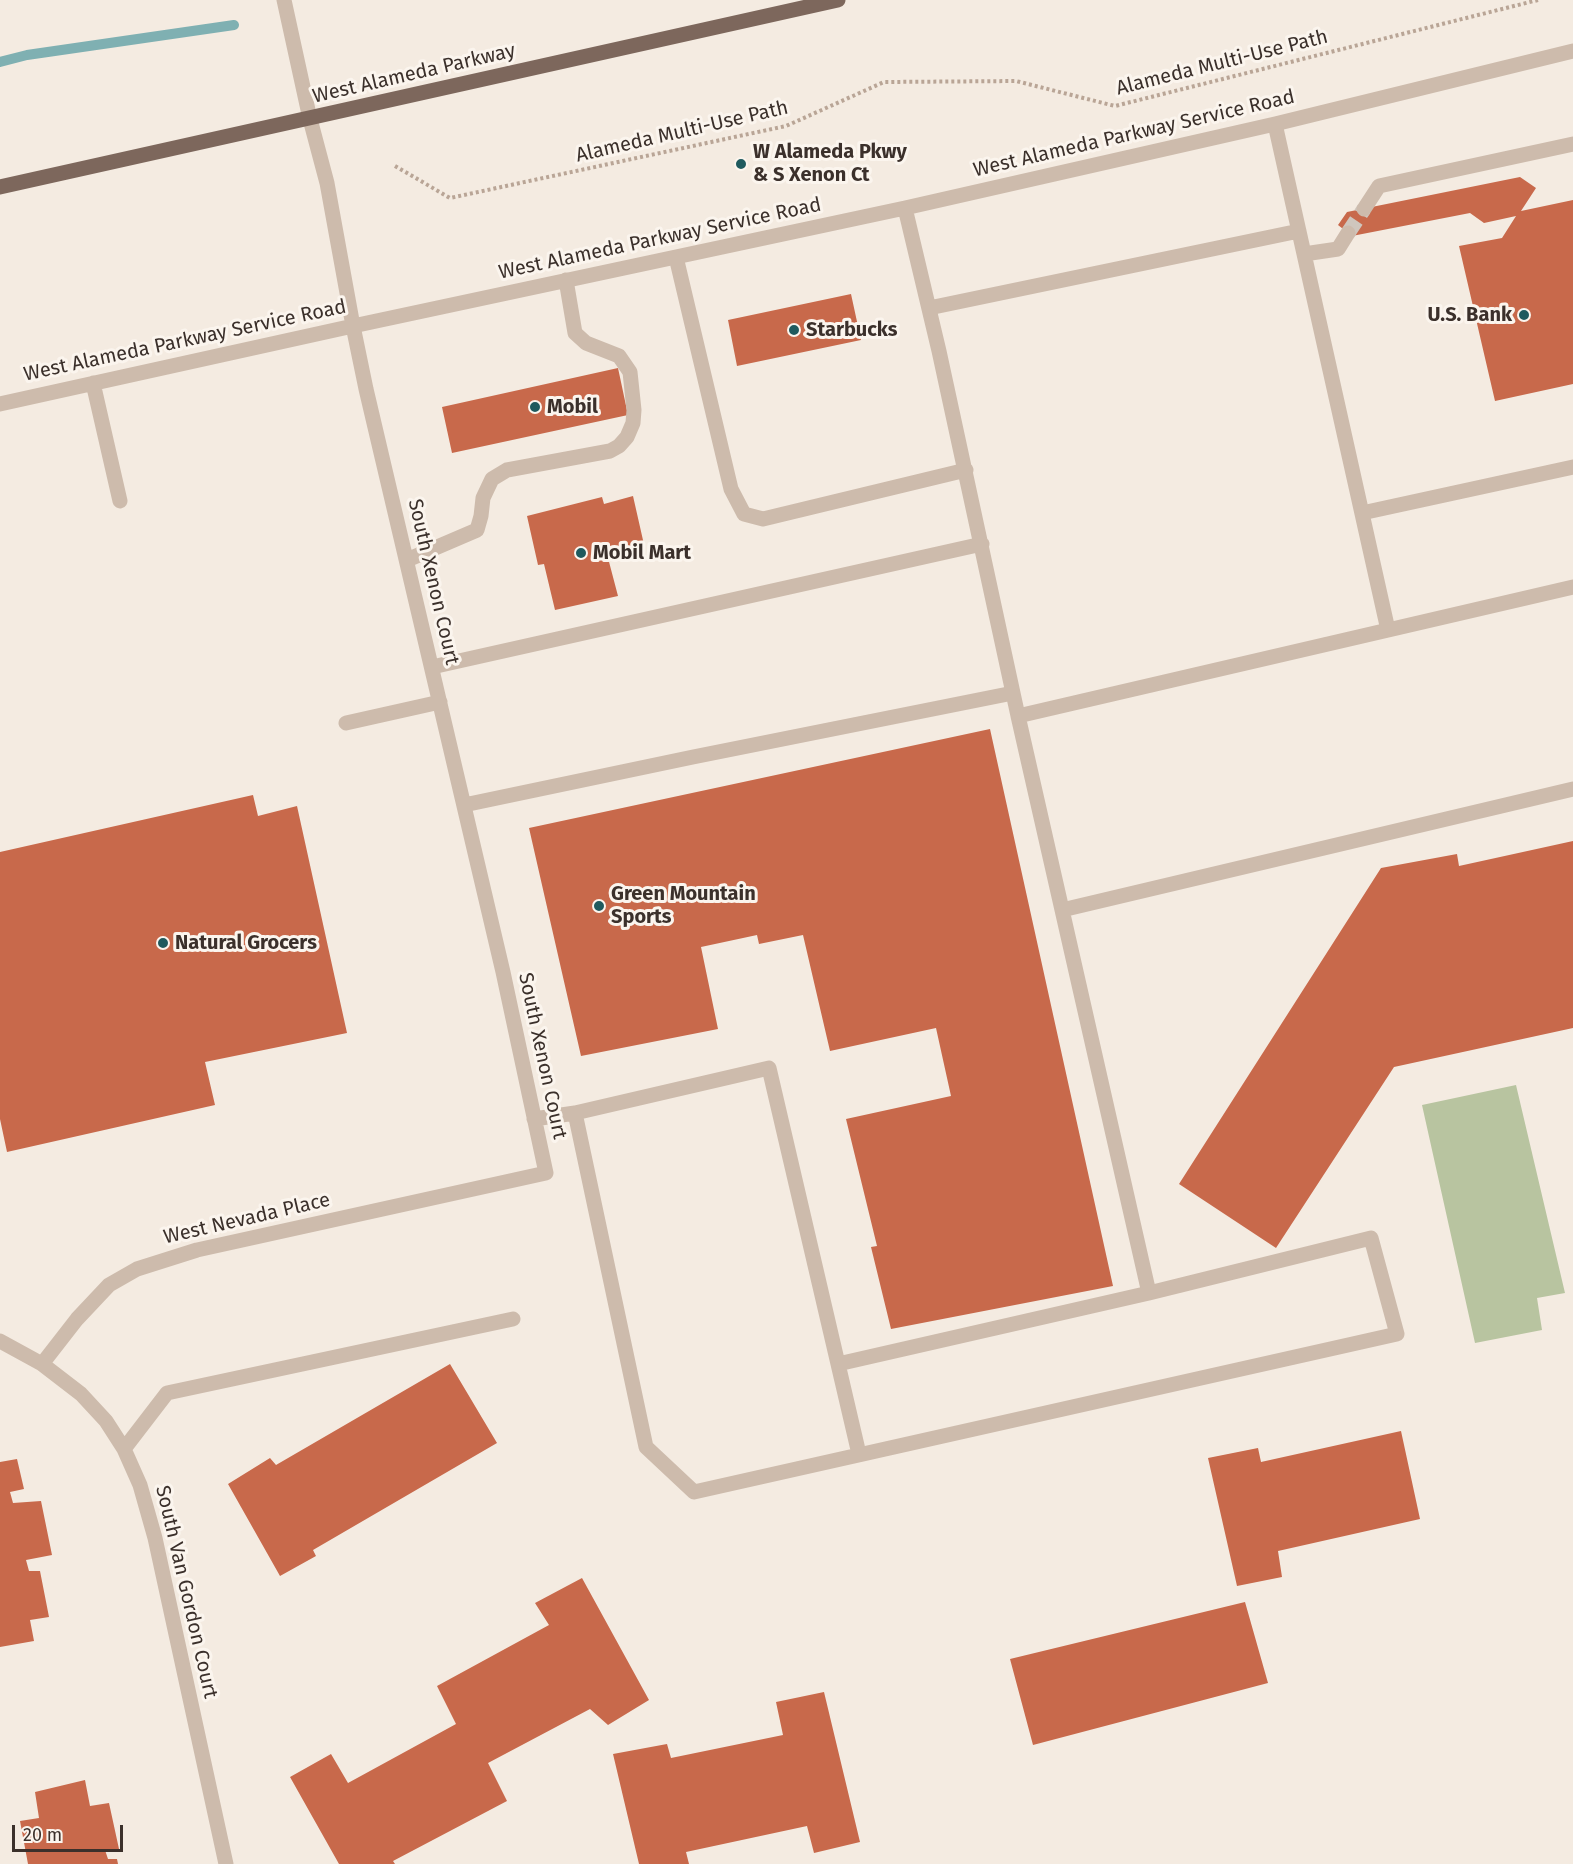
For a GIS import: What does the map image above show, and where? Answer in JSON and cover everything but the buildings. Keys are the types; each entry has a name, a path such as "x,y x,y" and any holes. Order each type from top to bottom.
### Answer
{"main road":[{"name":"West Alameda Parkway","path":"0,187 838,0"}],"street":[{"name":"South Xenon Court","path":"284,0 310,119 327,183 352,326 503,972 546,1173"},
{"name":"West Alameda Parkway Service Road","path":"0,404 905,208 1275,124 1573,51"},
{"path":"1275,124 1388,630"},
{"path":"1364,208 1379,186 1573,144"},
{"path":"905,208 966,470 1018,716 1149,1293"},
{"path":"929,308 1299,231"},
{"path":"1304,254 1338,249 1348,233"},
{"path":"676,257 731,489 744,514 763,519 966,470"},
{"path":"407,560 477,530 483,498 492,479 507,470 610,451 619,446 627,437 633,423 634,410 630,372 619,356 586,343 575,333 566,280"},
{"path":"93,383 120,501"},
{"path":"1362,513 1573,467"},
{"path":"432,667 982,544"},
{"path":"1018,716 1573,587"},
{"path":"464,805 1013,693"},
{"path":"346,723 440,702"},
{"path":"1062,910 1573,789"},
{"path":"534,1119 575,1113 770,1068 859,1454"},
{"path":"575,1113 646,1447 694,1492 1398,1334 1371,1238 1149,1293 838,1364"},
{"name":"West Nevada Place","path":"42,1364 77,1319 109,1285 137,1269 197,1250 546,1173"},
{"path":"124,1449 167,1393 513,1318"},
{"path":"0,1341 42,1364"},
{"name":"South Van Gordon Court","path":"42,1364 81,1394 106,1421 124,1449 140,1485 155,1538 226,1864"}],"path":[{"name":"Alameda Multi-Use Path","path":"395,166 450,198 786,126 884,82 1016,81 1115,106 1538,0"}],"green space":[{"path":"1516,1085 1565,1293 1537,1298 1542,1330 1475,1343 1422,1105"}],"waterway":[{"path":"0,62 27,55 234,25"}],"tunnel":[{"path":"1348,233 1364,209"}],"place":[{"name":"W Alameda Pkwy & S Xenon Ct","path":"741,164"},
{"name":"U.S. Bank","path":"1524,315"},
{"name":"Starbucks","path":"794,330"},
{"name":"Mobil","path":"535,407"},
{"name":"Mobil Mart","path":"581,553"},
{"name":"Green Mountain Sports","path":"599,906"},
{"name":"Natural Grocers","path":"163,943"}]}
